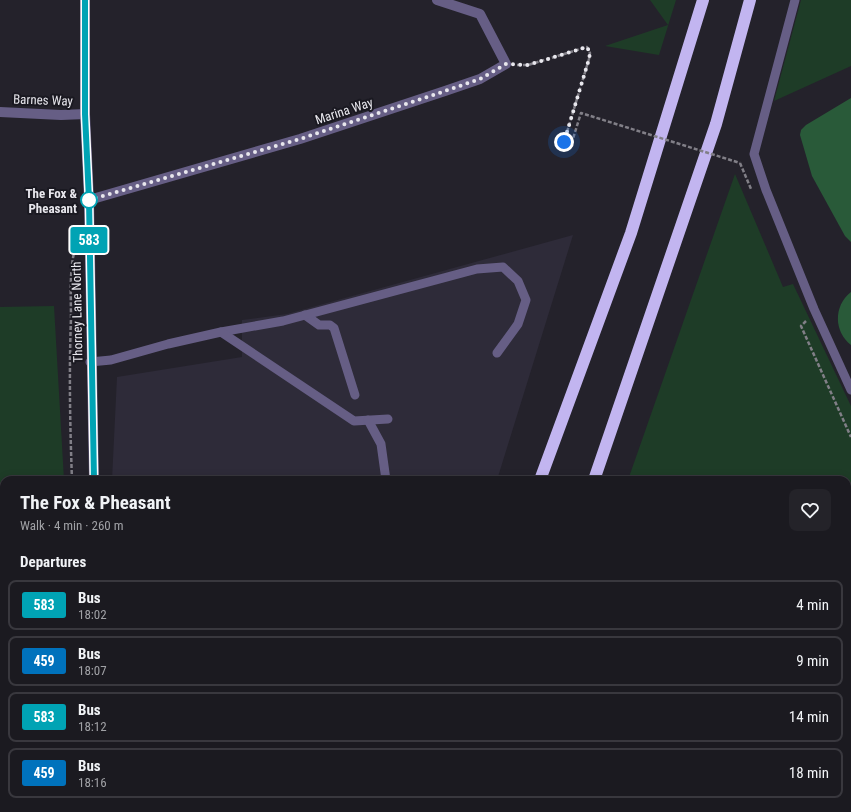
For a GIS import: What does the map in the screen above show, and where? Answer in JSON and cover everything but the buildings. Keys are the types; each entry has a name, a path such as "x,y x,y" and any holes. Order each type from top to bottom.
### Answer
{"highway":[{"path":"541,476 631,233 703,0"},
{"path":"595,476 716,124 750,0"}],"street":[{"name":"Thorney Lane North","path":"85,0 85,114 89,200 90,362 94,476"},
{"path":"438,0 480,14 506,64"},
{"name":"Marina Way","path":"89,200 300,139 438,94 480,79 506,64"},
{"name":"Barnes Way","path":"0,112 61,115 85,114"}],"lane":[{"path":"795,0 754,154 766,190 814,308 851,390"},
{"path":"90,362 111,360 168,344 305,315 477,269 503,267 518,280 526,300 518,324 497,353"},
{"path":"305,315 319,325 330,325 334,328 355,395"},
{"path":"221,332 354,421 388,419"},
{"path":"368,420 381,444 385,476"}],"path":[{"path":"506,64 528,65 587,47 590,53 589,59 564,142 571,145 581,113 740,163"},
{"path":"72,476 69,421 70,340 72,258 76,244"},
{"path":"809,319 801,326 851,438"}],"shaded area":[{"path":"650,0 676,0 659,55 605,46 668,25"},
{"path":"801,0 851,0 851,66 774,101"},
{"path":"851,98 851,242 845,236 812,176 800,135 801,130 806,125"},
{"path":"735,174 783,287 793,284 851,406 851,476 629,476"},
{"path":"573,235 498,476 112,476 117,377 242,357 242,320 287,314"},
{"path":"851,292 851,345 845,340 841,333 838,319 841,304"},
{"path":"54,306 64,476 0,476 0,307"}],"bus line":[{"name":"583","path":"85,0 85,114 89,200 90,362 94,476"}],"place":[{"name":"The Fox & Pheasant","path":"89,200"}],"route":[{"path":"89,200 300,139 480,79 506,64 528,65 587,47 590,53 589,59 564,142"}]}
